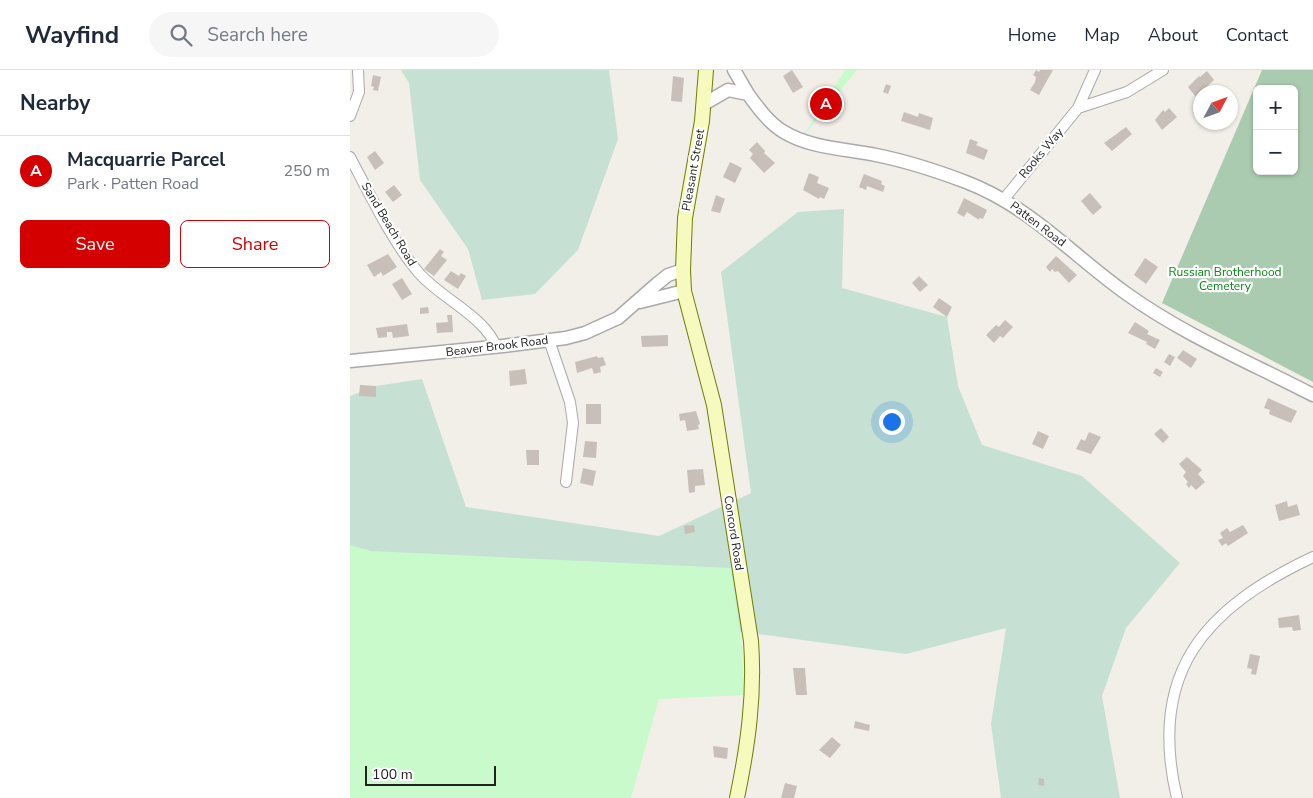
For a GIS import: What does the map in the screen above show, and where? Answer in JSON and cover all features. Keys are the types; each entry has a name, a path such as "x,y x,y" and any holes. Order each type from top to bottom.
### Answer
{"main road":[{"name":"Pleasant Street","path":"683,270 685,218 704,104 706,70"},
{"name":"Concord Road","path":"683,270 684,291 714,405 751,641 753,676 750,726 737,798"}],"street":[{"name":"Patten Road","path":"734,70 748,94 773,124 794,137 831,148 897,160 966,182 1004,198 1041,224 1098,272 1142,304 1224,350 1313,395"},
{"name":"Rooks Way","path":"1004,198 1078,108 1096,70"},
{"path":"1078,108 1127,92 1164,70"},
{"path":"350,116 360,92 358,71"},
{"path":"704,104 728,90 748,94"},
{"name":"Sand Beach Road","path":"350,157 396,238 418,272 438,292 484,326 492,334 496,347"},
{"name":"Beaver Brook Road","path":"350,361 496,347 585,333 618,318 668,276 683,270"},
{"name":"Beaver Brook Road","path":"636,303 684,291"},
{"path":"549,340 570,402 573,423 566,482"},
{"path":"1177,798 1170,754 1169,724 1173,696 1182,671 1194,649 1208,627 1244,596 1313,557"}],"green space":[{"path":"401,70 609,70 618,139 578,250 535,294 482,300 468,249 420,180 409,83"},
{"path":"845,70 857,70 802,138"},
{"name":"Russian Brotherhood Cemetery","path":"1262,70 1313,70 1313,382 1162,303 1236,130 1238,130 1253,91 1253,175 1298,175 1298,85 1256,85"},
{"path":"844,209 842,288 947,317 958,386 982,445 1082,476 1180,563 1126,628 1102,696 1120,798 1001,798 991,724 1006,628 906,654 670,622 350,798 350,396 376,386 422,379 466,507 659,536 751,493 721,272 798,212"},
{"path":"350,545 371,551 731,568 742,645 744,695 659,699 631,798 350,798"}],"building":[{"path":"792,70 803,87 793,93 783,76"},
{"path":"1036,70 1039,72 1040,70 1053,70 1039,95 1030,90 1035,82 1036,77 1033,75"},
{"path":"1207,71 1214,80 1208,85 1193,85 1193,93 1188,87"},
{"path":"373,75 381,77 378,91 373,90 374,87 371,86"},
{"path":"673,76 684,78 682,102 671,101"},
{"path":"886,84 891,86 888,94 883,92"},
{"path":"1169,108 1177,117 1162,130 1155,120 1163,110 1165,112"},
{"path":"904,112 918,117 919,113 933,118 930,130 901,121"},
{"path":"1126,127 1132,134 1112,151 1104,143"},
{"path":"970,139 978,142 976,145 988,150 984,160 966,153"},
{"path":"757,142 765,151 764,153 775,163 764,173 750,158 753,154 749,150"},
{"path":"375,151 384,163 375,170 367,157"},
{"path":"730,162 742,168 735,183 723,177"},
{"path":"809,173 819,177 817,183 829,188 824,199 820,197 819,199 803,190"},
{"path":"864,174 882,181 881,184 885,186 883,192 867,186 866,190 859,187"},
{"path":"394,185 402,195 393,202 385,192"},
{"path":"1090,193 1102,207 1093,215 1081,201"},
{"path":"716,195 725,199 720,213 711,211"},
{"path":"964,198 987,210 983,219 979,218 979,220 967,212 964,217 957,213"},
{"path":"440,249 444,252 441,256 447,260 434,276 424,269"},
{"path":"388,254 397,267 383,276 381,272 374,277 367,265"},
{"path":"1056,256 1077,275 1069,283 1058,271 1055,272 1052,269 1050,272 1046,267"},
{"path":"1145,258 1158,267 1146,284 1134,275"},
{"path":"451,271 459,276 461,273 466,276 458,289 444,280"},
{"path":"919,276 928,285 920,292 912,283"},
{"path":"402,278 412,294 402,300 392,284"},
{"path":"939,298 952,307 947,317 933,307"},
{"path":"428,307 429,313 420,314 420,308"},
{"path":"447,315 452,315 453,332 437,333 436,323 448,322"},
{"path":"1005,320 1013,327 1003,338 1000,336 994,343 986,335 996,325 999,327"},
{"path":"1135,322 1149,331 1147,334 1160,340 1155,349 1146,344 1147,342 1128,333"},
{"path":"407,324 409,336 393,338 392,332 387,332 387,337 378,338 376,328"},
{"path":"668,335 668,346 642,347 641,336"},
{"path":"1183,350 1197,359 1191,368 1177,358"},
{"path":"1169,354 1175,357 1170,366 1164,362"},
{"path":"597,356 598,358 603,357 606,365 600,367 601,372 594,374 592,368 577,373 575,362"},
{"path":"1156,368 1163,372 1160,377 1153,373"},
{"path":"525,369 527,384 510,386 509,371"},
{"path":"360,385 376,386 376,397 359,396"},
{"path":"1268,398 1297,411 1291,423 1269,414 1270,410 1264,408"},
{"path":"586,404 601,404 601,424 586,424"},
{"path":"696,411 700,424 698,425 699,429 687,431 685,420 680,421 679,414"},
{"path":"1161,428 1169,437 1163,443 1154,434"},
{"path":"1038,431 1049,436 1043,449 1032,444"},
{"path":"1089,432 1101,437 1091,454 1076,449 1081,439 1085,441"},
{"path":"585,441 597,442 596,458 583,457"},
{"path":"526,450 539,450 539,465 527,465"},
{"path":"1187,457 1202,470 1198,474 1205,482 1196,490 1191,485 1189,488 1186,484 1188,482 1183,476 1186,472 1179,464"},
{"path":"583,468 596,471 593,486 580,483"},
{"path":"703,469 705,485 695,486 695,492 689,493 687,470"},
{"path":"1287,501 1288,507 1297,504 1300,515 1279,521 1275,505"},
{"path":"694,525 695,532 685,534 684,526"},
{"path":"1243,525 1248,533 1228,546 1226,543 1222,546 1218,540 1223,538 1220,533 1227,528 1230,532"},
{"path":"1299,615 1301,630 1293,631 1292,627 1279,628 1278,618"},
{"path":"1250,654 1260,656 1256,675 1251,674 1252,669 1247,668"},
{"path":"793,668 805,668 807,695 796,695"},
{"path":"855,721 870,725 869,731 854,728"},
{"path":"832,737 841,745 830,758 819,750"},
{"path":"713,746 728,748 727,759 714,757"},
{"path":"1039,778 1044,779 1044,786 1038,785"},
{"path":"785,783 797,786 794,798 781,798"}],"place":[{"name":"Macquarrie Parcel","path":"826,104"}]}
